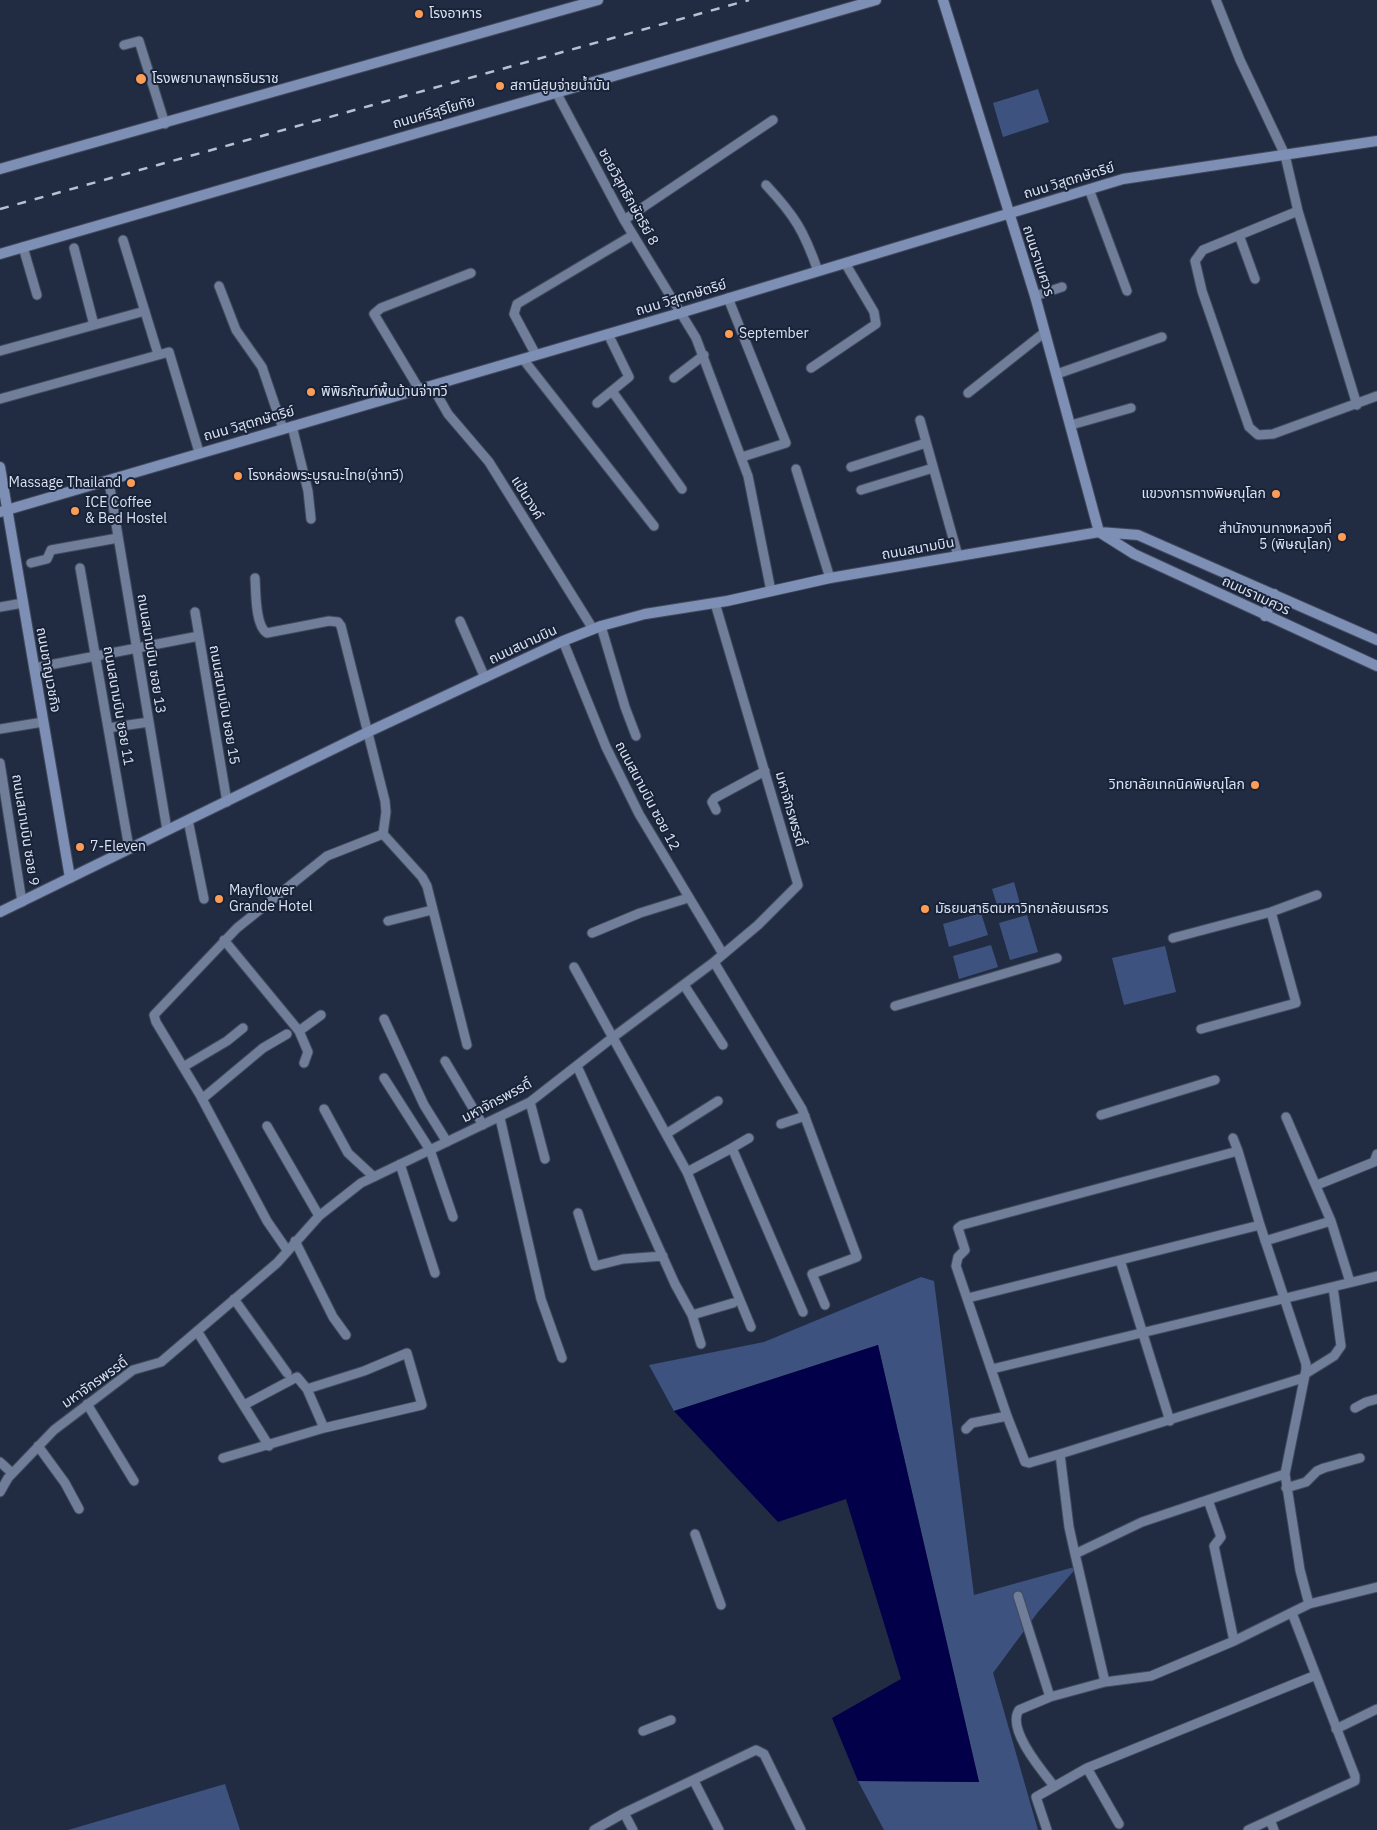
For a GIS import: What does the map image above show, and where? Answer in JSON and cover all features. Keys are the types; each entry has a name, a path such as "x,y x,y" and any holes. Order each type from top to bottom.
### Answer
{"street":[{"path":"0,169 598,0"},
{"name":"ถนนศรีสุริโยทัย","path":"0,254 876,0"},
{"name":"ถนนราเมศวร","path":"943,0 1035,296 1099,532 1134,554 1377,666"},
{"path":"1216,0 1240,60 1285,155 1298,211 1357,405"},
{"path":"124,45 139,41 164,124"},
{"name":"ซอยวิสุทธิกษัตริย์ 8","path":"556,92 633,236 704,355 742,457 753,496 771,591"},
{"path":"624,220 773,120"},
{"name":"ถนน วิสุตกษัตริย์","path":"4,511 109,482 199,452 680,313 1124,179 1377,141"},
{"path":"766,184 798,221 809,244 818,271"},
{"path":"1089,189 1127,291"},
{"path":"1298,211 1203,250 1195,261 1202,291 1250,427 1258,435 1273,434 1357,405 1377,396"},
{"path":"1239,234 1255,279"},
{"path":"536,355 516,320 514,314 517,304 633,236"},
{"path":"123,240 158,354"},
{"path":"23,247 38,295"},
{"path":"74,248 94,325"},
{"path":"811,368 876,324 874,312 845,263"},
{"path":"419,389 374,314 382,308 471,273"},
{"path":"218,286 236,330 262,367 288,427 306,483 311,518"},
{"path":"1035,296 1062,287"},
{"path":"728,298 786,443 742,457"},
{"path":"0,351 145,311"},
{"path":"968,392 1045,332"},
{"path":"597,403 629,377 608,334"},
{"path":"1057,374 1162,336"},
{"path":"0,399 169,352 199,452"},
{"path":"674,378 704,355"},
{"path":"524,359 654,526"},
{"name":"แป้นวงค์","path":"432,386 448,414 489,462 597,628 636,736"},
{"path":"612,391 682,490"},
{"path":"1071,425 1131,408"},
{"path":"920,420 958,556"},
{"path":"851,467 926,443"},
{"name":"ถนนชาญเวชกิจ","path":"0,467 4,511 23,603 70,878"},
{"path":"862,490 933,468"},
{"path":"796,469 830,578"},
{"name":"ถนนสนามบิน ซอย 13","path":"109,482 167,830"},
{"name":"ถนนราเมศวร","path":"1099,532 1138,535 1377,640"},
{"name":"ถนนสนามบิน","path":"0,912 368,732 563,641 597,628 645,614 715,603 830,578 1099,532"},
{"path":"31,563 47,559 51,550 118,538"},
{"name":"ถนนสนามบิน ซอย 11","path":"80,568 129,848"},
{"path":"255,578 259,620 261,628 267,633 329,621 338,622 344,634 386,807 383,834 422,877 427,886 467,1045"},
{"path":"1266,616 1274,594"},
{"path":"0,607 23,603"},
{"name":"มหาจักรพรรดิ์","path":"0,1492 12,1473 54,1430 133,1370 161,1362 277,1263 319,1216 361,1183 530,1102 714,962 758,925 798,885 715,603"},
{"name":"ถนนสนามบิน ซอย 15","path":"195,612 227,802"},
{"path":"460,621 485,678"},
{"path":"34,668 199,636"},
{"name":"ถนนสนามบิน ซอย 12","path":"563,641 606,747 639,814 723,954"},
{"path":"0,729 43,722"},
{"path":"108,728 149,722"},
{"name":"ถนนสนามบิน ซอย 9","path":"0,763 22,902"},
{"path":"716,810 712,802 715,798 765,771"},
{"path":"188,820 204,899"},
{"path":"287,1250 267,1221 202,1099 156,1022 154,1015 224,940 327,856 383,834"},
{"path":"1173,938 1271,912 1317,895"},
{"path":"592,933 640,913 688,898"},
{"path":"388,921 432,910"},
{"path":"1201,1029 1296,1003 1271,912"},
{"path":"224,940 299,1031 308,1052 304,1062"},
{"path":"895,1006 1057,958"},
{"path":"714,962 805,1116 856,1257 812,1274 825,1305"},
{"path":"574,966 687,1172 751,1327"},
{"path":"684,985 723,1045"},
{"path":"299,1031 321,1015"},
{"path":"384,1019 424,1105 447,1142"},
{"path":"183,1066 227,1041 243,1028"},
{"path":"202,1099 263,1048 288,1034"},
{"path":"445,1061 483,1125"},
{"path":"577,1066 663,1256 692,1315 701,1344"},
{"path":"384,1078 430,1150 453,1217"},
{"path":"1101,1114 1214,1080"},
{"path":"666,1134 718,1101"},
{"path":"530,1102 545,1159"},
{"path":"324,1109 348,1153 374,1177"},
{"path":"781,1124 805,1116"},
{"path":"1286,1117 1331,1221 1350,1282"},
{"path":"500,1118 541,1299 562,1358"},
{"path":"267,1126 319,1216"},
{"path":"687,1172 749,1138"},
{"path":"1234,1138 1265,1241 1306,1364 1285,1474 1300,1570 1309,1604"},
{"path":"732,1148 803,1312"},
{"path":"1238,1151 962,1225 958,1228 964,1250 956,1262 1007,1416 1025,1462 1029,1463 1170,1421 1304,1376 1334,1356 1341,1346 1333,1287"},
{"path":"1317,1185 1374,1162 1377,1154"},
{"path":"400,1164 435,1273"},
{"path":"578,1212 595,1266 623,1258 663,1256"},
{"path":"1265,1241 1331,1221"},
{"path":"968,1298 1260,1225"},
{"path":"295,1241 333,1317 346,1335"},
{"path":"1120,1260 1170,1421"},
{"path":"992,1368 1284,1300 1377,1276"},
{"path":"234,1299 287,1373"},
{"path":"692,1315 734,1303"},
{"path":"196,1331 269,1446"},
{"path":"223,1458 269,1446 324,1428 422,1405 407,1353 364,1371 307,1389"},
{"path":"244,1405 296,1377 307,1389 324,1428"},
{"path":"1355,1408 1377,1399"},
{"path":"87,1404 134,1481"},
{"path":"966,1429 972,1423 1007,1416"},
{"path":"38,1446 65,1483 79,1509"},
{"path":"1060,1454 1069,1528 1105,1682"},
{"path":"1286,1488 1306,1482 1317,1471 1324,1468 1360,1458"},
{"path":"0,1462 12,1473"},
{"path":"1075,1554 1142,1522 1285,1474"},
{"path":"1208,1500 1221,1537 1214,1546 1234,1641"},
{"path":"695,1534 721,1605"},
{"path":"1054,1786 1024,1746 1016,1717 1019,1710 1050,1697 1105,1682 1151,1676 1234,1641 1309,1604 1377,1587"},
{"path":"1018,1596 1050,1697"},
{"path":"1248,1830 1355,1781 1292,1613"},
{"path":"1047,1830 1036,1797 1054,1786 1087,1768 1316,1675"},
{"path":"1336,1729 1377,1709"},
{"path":"643,1731 671,1720"},
{"path":"594,1830 624,1813 753,1752 760,1751 801,1830"},
{"path":"1087,1768 1119,1824"},
{"path":"694,1781 719,1830"},
{"path":"624,1813 633,1830"},
{"path":"1270,1820 1274,1830"}],"shaded area":[{"path":"1038,89 1049,122 1003,137 993,103"},
{"path":"1014,882 1021,907 1000,914 992,889"},
{"path":"981,913 988,935 949,947 943,924"},
{"path":"1027,915 1038,952 1010,960 999,923"},
{"path":"991,945 998,967 959,979 953,956"},
{"path":"1165,946 1176,992 1124,1005 1112,958"},
{"path":"921,1277 934,1281 974,1595 1078,1566 1038,1612 993,1673 1038,1830 884,1830 858,1781 979,1782 878,1345 674,1411 649,1365 764,1342"},
{"path":"878,1345 979,1782 858,1781 832,1718 901,1679 846,1499 778,1522 674,1411"},
{"path":"225,1784 240,1830 68,1830"}],"railway":[{"path":"0,209 749,0"}],"place":[{"name":"โรงอาหาร","path":"419,14"},
{"name":"โรงพยาบาลพุทธชินราช","path":"141,79"},
{"name":"สถานีสูบจ่ายน้ำมัน","path":"500,86"},
{"name":"September","path":"729,334"},
{"name":"พิพิธภัณฑ์พื้นบ้านจ่าทวี","path":"311,392"},
{"name":"โรงหล่อพระบูรณะไทย(จ่าทวี)","path":"238,476"},
{"name":"Massage Thailand","path":"131,483"},
{"name":"แขวงการทางพิษณุโลก","path":"1276,494"},
{"name":"ICE Coffee & Bed Hostel","path":"75,511"},
{"name":"สำนักงานทางหลวงที่ 5 (พิษณุโลก)","path":"1342,537"},
{"name":"วิทยาลัยเทคนิคพิษณุโลก","path":"1255,785"},
{"name":"7-Eleven","path":"80,847"},
{"name":"Mayflower Grande Hotel","path":"219,899"},
{"name":"มัธยมสาธิตมหาวิทยาลัยนเรศวร","path":"925,909"}]}
